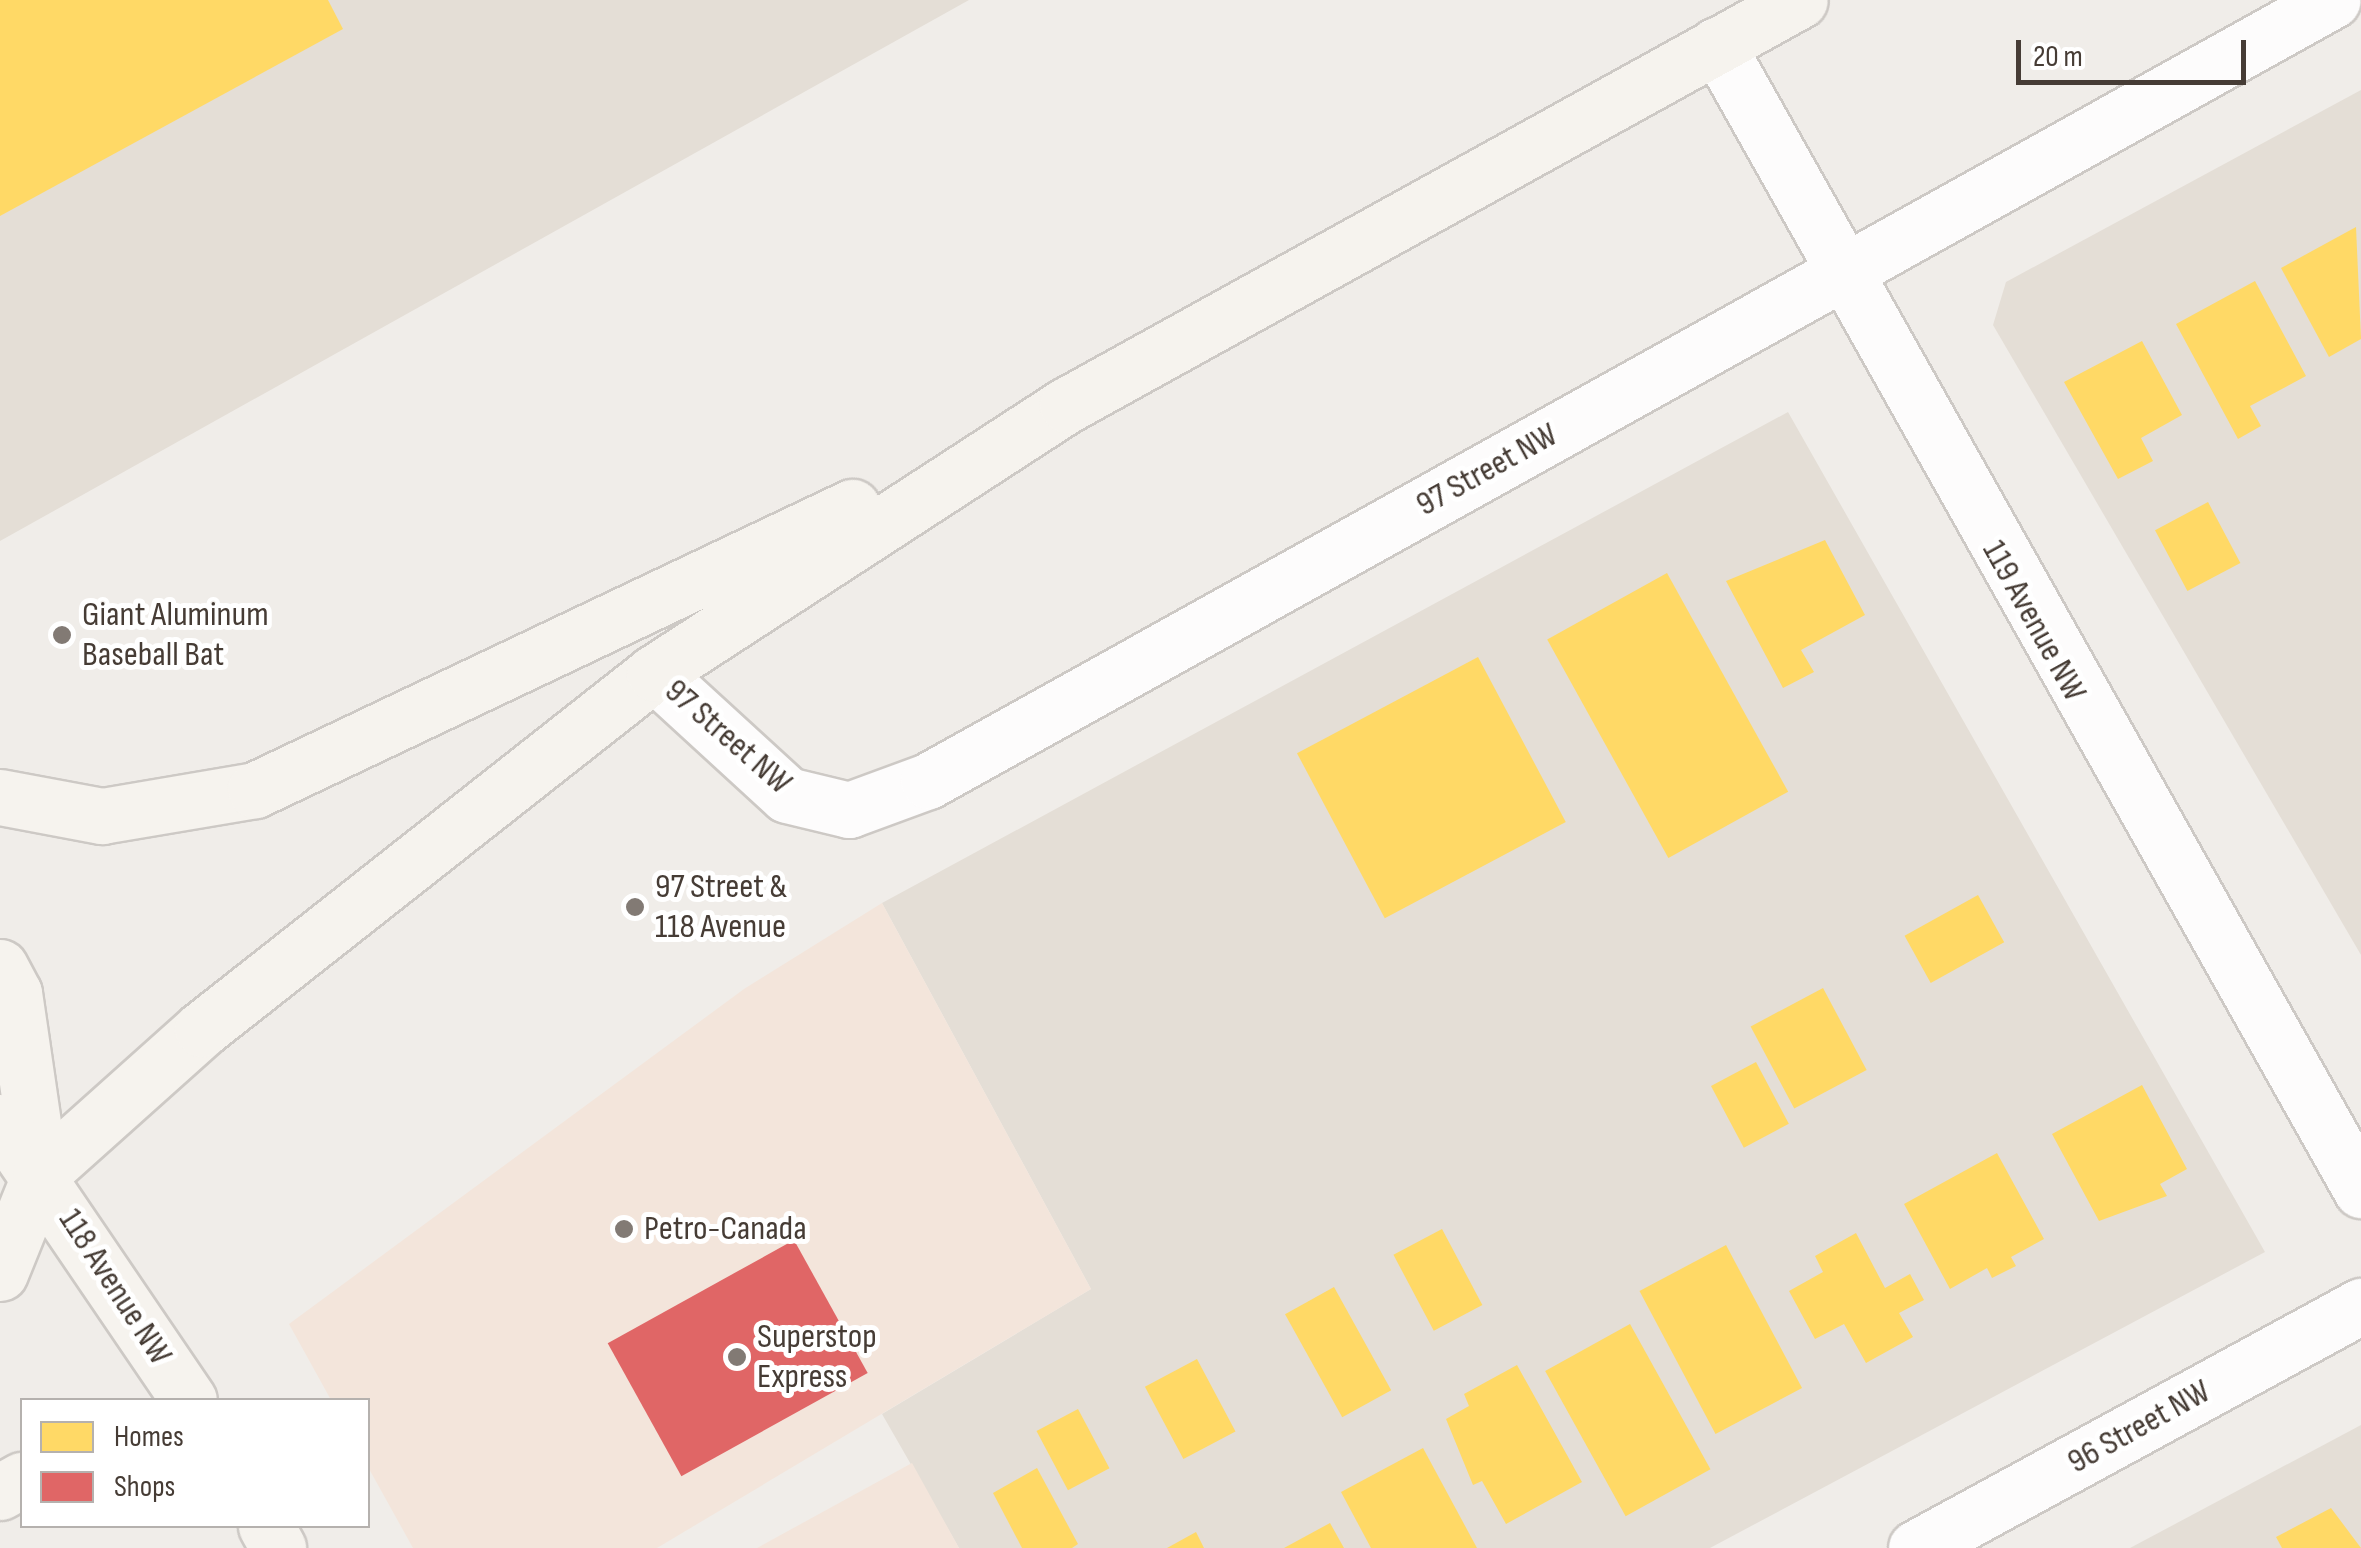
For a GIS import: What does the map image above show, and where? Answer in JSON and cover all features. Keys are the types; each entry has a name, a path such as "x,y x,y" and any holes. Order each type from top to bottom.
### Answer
{"main road":[{"name":"97 Street NW","path":"0,1273 20,1179 202,1029 654,673 1066,405 1800,0"},
{"path":"0,797 102,816 255,790 1066,405"},
{"name":"118 Avenue NW","path":"0,967 14,993 20,1179"},
{"name":"118 Avenue NW","path":"0,1122 20,1179 187,1398"}],"street":[{"name":"97 Street NW","path":"654,673 787,795 849,810 928,781 2333,0"},
{"name":"119 Avenue NW","path":"1717,46 1841,274 2361,1190"},
{"name":"96 Street NW","path":"1916,1548 2361,1306"}],"shaded area":[{"path":"0,0 969,0 0,541"},
{"path":"2361,90 2361,955 1993,325 2006,282"},
{"path":"1788,412 2265,1252 1710,1548 959,1548 882,1414 1091,1289 882,903"},
{"path":"882,903 1091,1289 657,1548 413,1548 370,1471 370,1398 330,1398 289,1324 744,989"},
{"path":"2361,1425 2361,1548 2130,1548"},
{"path":"912,1463 959,1548 757,1548"}],"building: Homes":[{"path":"0,0 328,0 343,29 0,216"},
{"path":"2356,227 2361,339 2329,357 2281,268"},
{"path":"2255,281 2306,376 2250,406 2261,426 2238,439 2176,324"},
{"path":"2142,341 2182,415 2141,438 2153,461 2118,479 2064,382"},
{"path":"2208,502 2240,563 2187,591 2155,530"},
{"path":"1825,540 1865,615 1801,650 1814,672 1783,688 1726,581"},
{"path":"1667,573 1788,792 1668,858 1547,639"},
{"path":"1478,657 1566,822 1385,918 1297,753"},
{"path":"1978,895 2004,942 1931,983 1905,936"},
{"path":"1823,988 1867,1070 1794,1109 1751,1026"},
{"path":"1756,1062 1789,1124 1744,1148 1711,1086"},
{"path":"2142,1085 2187,1169 2160,1184 2167,1196 2099,1221 2052,1134"},
{"path":"1997,1153 2044,1239 2011,1257 2016,1266 1992,1278 1987,1268 1950,1289 1904,1204"},
{"path":"1442,1229 1482,1305 1434,1331 1393,1255"},
{"path":"1856,1233 1885,1288 1910,1274 1924,1300 1899,1313 1913,1337 1866,1363 1844,1324 1815,1339 1789,1291 1823,1272 1815,1256"},
{"path":"1726,1245 1802,1388 1716,1434 1639,1291"},
{"path":"1334,1287 1391,1390 1342,1417 1285,1314"},
{"path":"1630,1324 1710,1469 1626,1516 1545,1371"},
{"path":"1197,1359 1235,1431 1183,1459 1145,1387"},
{"path":"1517,1365 1582,1482 1506,1524 1482,1481 1473,1485 1446,1419 1469,1406 1464,1394"},
{"path":"1078,1409 1109,1468 1068,1490 1037,1431"},
{"path":"1423,1448 1477,1548 1371,1548 1341,1492"},
{"path":"1037,1468 1078,1544 1072,1548 1022,1548 993,1493"},
{"path":"2331,1508 2361,1548 2282,1548 2276,1537"},
{"path":"1330,1523 1344,1548 1284,1548"},
{"path":"1196,1532 1204,1548 1167,1548"}],"building: Shops":[{"name":"Superstop Express","path":"794,1240 868,1373 681,1476 608,1343"}],"place":[{"name":"Giant Aluminum Baseball Bat","path":"62,635"},
{"name":"97 Street & 118 Avenue","path":"635,907"},
{"name":"Petro-Canada","path":"624,1229"},
{"name":"Superstop Express","path":"737,1357"}]}
